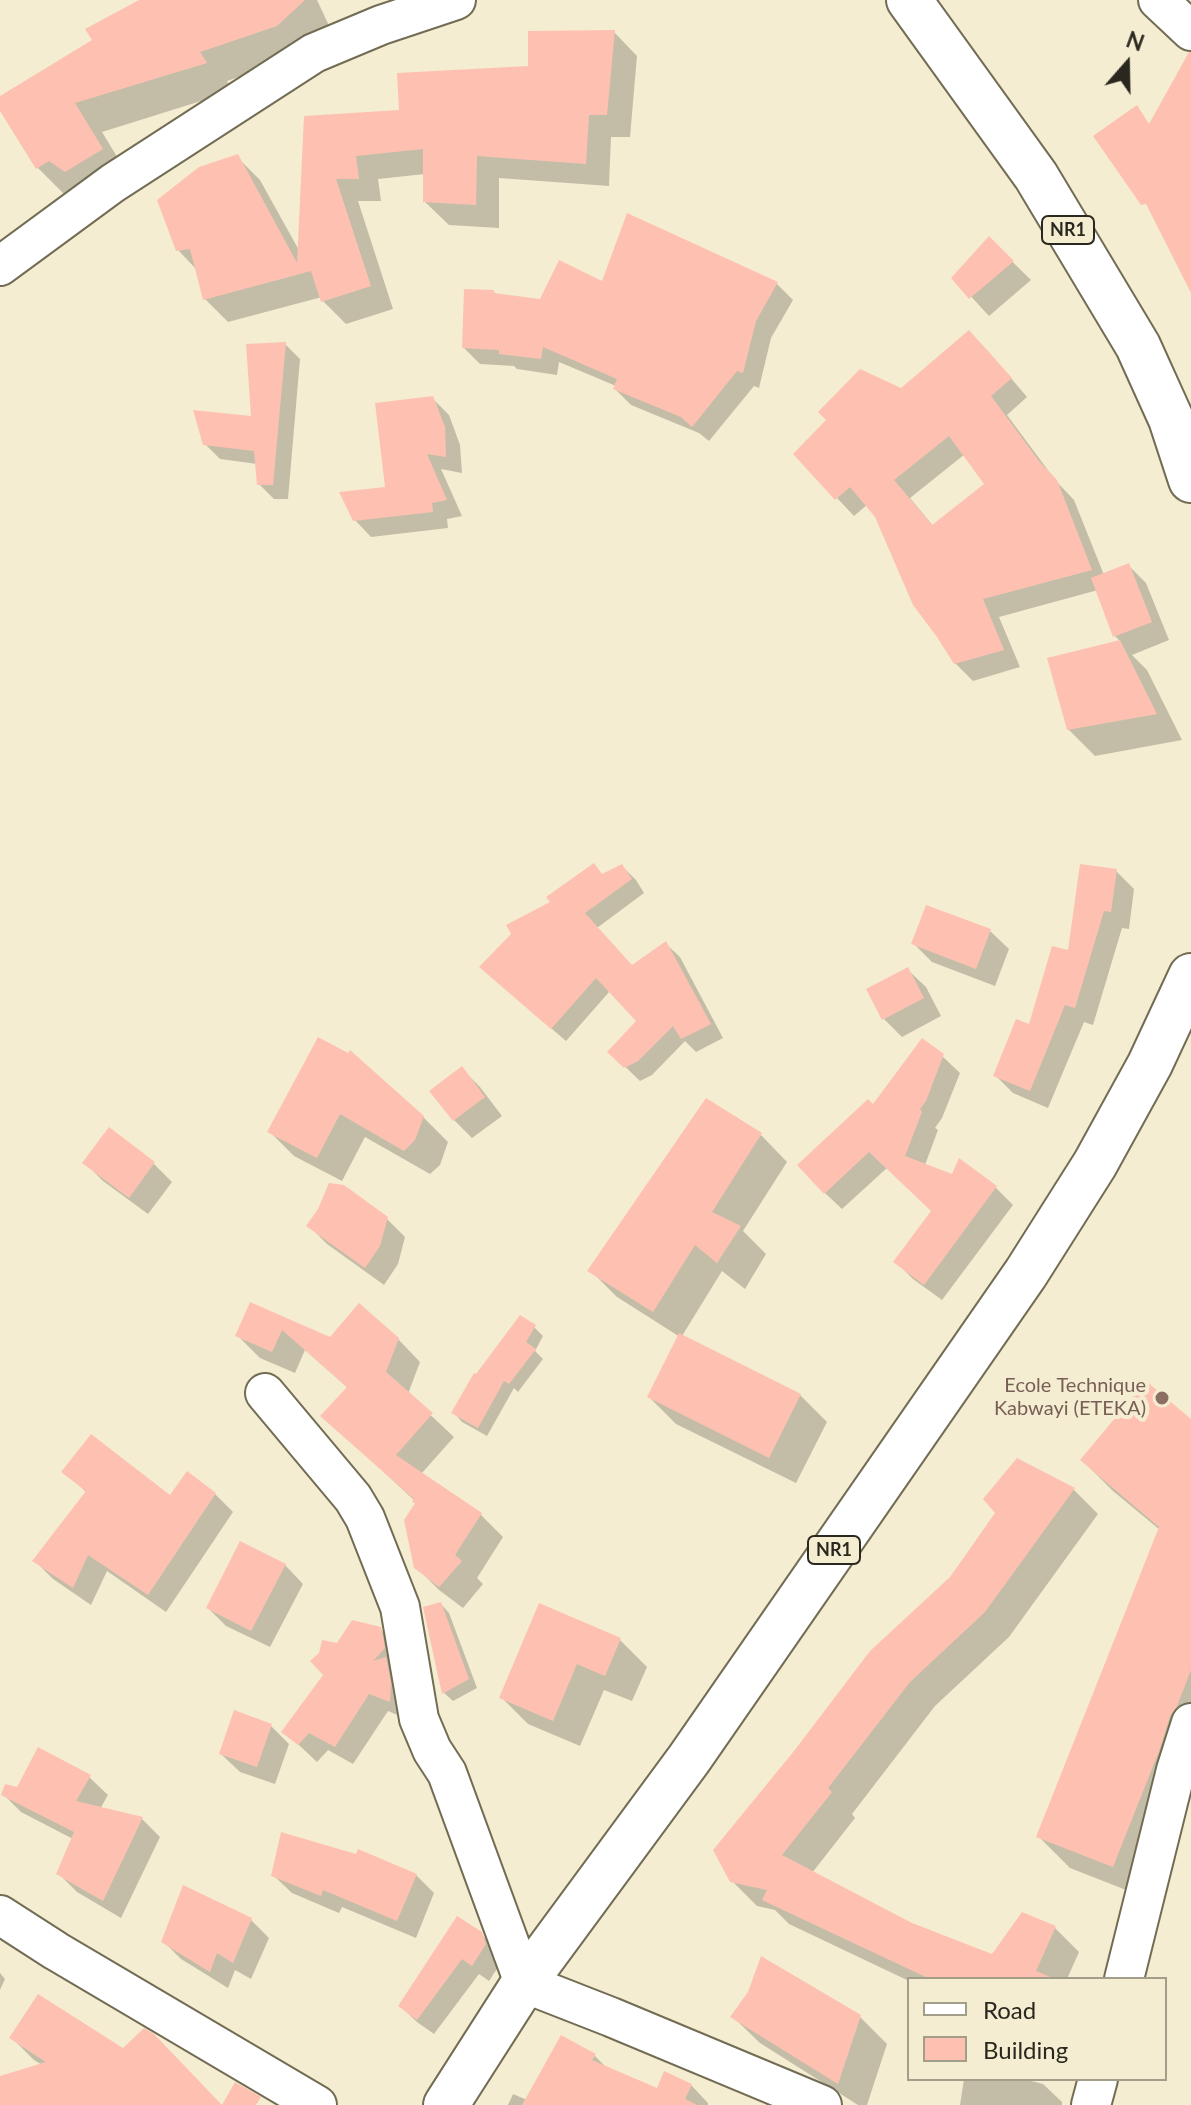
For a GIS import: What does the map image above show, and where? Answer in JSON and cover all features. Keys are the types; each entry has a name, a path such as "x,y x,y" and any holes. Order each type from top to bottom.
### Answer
{"highway":[{"name":"NR1","path":"909,0 1036,176 1138,346 1171,419 1191,480"},
{"name":"NR1","path":"446,2105 524,1983 689,1759 1026,1273 1095,1164 1150,1064 1191,976"}],"street":[{"path":"0,266 113,183 314,53 381,25 456,0"},
{"path":"1158,0 1191,31"},
{"path":"265,1393 353,1498 365,1518 400,1607 419,1719 432,1750 447,1773 524,1983 822,2105"},
{"path":"1124,1977 1172,1783 1191,1723"},
{"path":"0,1915 317,2105"},
{"path":"1091,2105 1097,2081"}],"building":[{"path":"139,0 305,0 277,26 200,52 207,63 75,103 103,149 65,172 49,161 36,169 0,111 0,96 92,40 85,29"},
{"path":"615,30 607,115 589,115 586,164 477,156 476,205 423,202 423,149 356,156 359,179 336,179 371,286 321,302 311,271 203,300 190,249 176,251 157,200 199,167 238,154 297,263 304,116 399,110 397,73 528,66 528,31"},
{"path":"1189,52 1191,293 1146,204 1141,205 1093,136 1137,105 1149,124"},
{"path":"627,213 778,282 756,321 743,373 737,371 692,427 681,417 613,389 617,379 543,347 541,359 499,354 499,350 462,348 464,289 494,290 494,293 540,299 559,260 602,281"},
{"path":"989,236 1014,261 969,299 951,278"},
{"path":"969,330 1012,378 991,396 1039,461 1057,480 1092,570 983,599 1004,650 954,664 913,605 875,517 850,487 835,500 793,454 826,420 818,412 860,369 901,388","holes":["949,436 984,484 932,525 894,480"]},
{"path":"286,342 273,485 257,485 254,451 203,445 193,410 251,416 246,344"},
{"path":"433,396 445,427 446,457 427,454 447,500 432,503 433,512 353,521 339,492 385,487 375,403"},
{"path":"1129,563 1152,622 1113,637 1091,578"},
{"path":"1120,640 1157,714 1067,730 1047,658"},
{"path":"594,863 602,874 622,864 632,879 585,913 632,965 666,941 711,1024 681,1039 673,1026 638,1061 624,1068 607,1052 636,1021 596,978 551,1029 479,967 511,934 506,925 550,902 546,897"},
{"path":"1080,864 1117,869 1111,912 1104,911 1075,1008 1065,1005 1030,1091 993,1076 1016,1019 1029,1024 1052,946 1068,950"},
{"path":"926,905 991,929 976,969 911,944"},
{"path":"908,967 924,998 882,1020 866,989"},
{"path":"318,1037 348,1053 350,1050 424,1116 415,1140 404,1151 340,1114 317,1158 267,1132"},
{"path":"922,1038 944,1054 920,1109 922,1112 905,1156 952,1174 959,1158 997,1186 924,1285 893,1262 931,1211 869,1152 824,1194 797,1165 868,1099 873,1104"},
{"path":"462,1066 485,1097 453,1121 429,1091"},
{"path":"706,1098 762,1133 712,1212 741,1226 717,1263 695,1245 653,1312 587,1271"},
{"path":"109,1127 155,1162 129,1198 82,1163"},
{"path":"329,1183 344,1185 388,1217 380,1246 365,1268 306,1226 318,1209"},
{"path":"250,1302 330,1337 359,1303 399,1338 386,1372 433,1413 396,1455 482,1513 455,1555 462,1561 439,1587 414,1568 404,1520 415,1503 412,1502 414,1499 320,1416 347,1387 282,1330 272,1352 235,1336"},
{"path":"520,1315 536,1325 526,1342 536,1349 509,1384 504,1381 478,1428 451,1413 474,1373"},
{"path":"679,1333 801,1394 769,1458 647,1397"},
{"path":"1146,1381 1191,1419 1191,1670 1170,1716 1113,1867 1036,1837 1159,1527 1080,1460"},
{"path":"91,1434 170,1495 187,1471 216,1493 148,1595 88,1555 73,1588 32,1561 86,1491 61,1472"},
{"path":"1017,1458 1075,1488 985,1612 910,1682 828,1788 832,1792 782,1855 912,1923 992,1954 1022,1912 1056,1926 1036,1971 1050,1977 926,1977 762,1900 767,1890 730,1882 713,1850 870,1651 950,1577 995,1513 983,1499"},
{"path":"240,1541 286,1564 251,1631 206,1608"},
{"path":"441,1602 469,1679 442,1694 423,1607"},
{"path":"539,1603 621,1638 605,1676 577,1664 553,1721 499,1698"},
{"path":"352,1620 381,1627 385,1648 373,1661 386,1657 391,1684 390,1702 369,1694 335,1747 309,1733 298,1745 281,1732 323,1675 310,1661 319,1653 322,1640 337,1643"},
{"path":"234,1710 272,1724 257,1767 219,1754"},
{"path":"38,1747 91,1775 76,1801 143,1817 103,1901 56,1874 74,1832 1,1795 5,1784 17,1787"},
{"path":"281,1832 356,1854 358,1849 417,1874 397,1921 323,1890 321,1896 271,1876"},
{"path":"183,1885 252,1918 233,1963 217,1953 210,1972 161,1942"},
{"path":"457,1916 482,1932 486,1944 472,1966 462,1959 417,2020 398,2006"},
{"path":"761,1956 861,2015 838,2084 730,2017 748,1992"},
{"path":"38,1994 123,2048 144,2028 154,2034 222,2105 0,2105 0,2076 46,2062 9,2038"},
{"path":"561,2035 596,2054 592,2060 657,2088 664,2071 692,2084 685,2099 697,2105 522,2105"},
{"path":"235,2082 261,2097 256,2105 222,2105"}],"place":[{"name":"Ecole Technique Kabwayi (ETEKA)","path":"1162,1398"}]}
